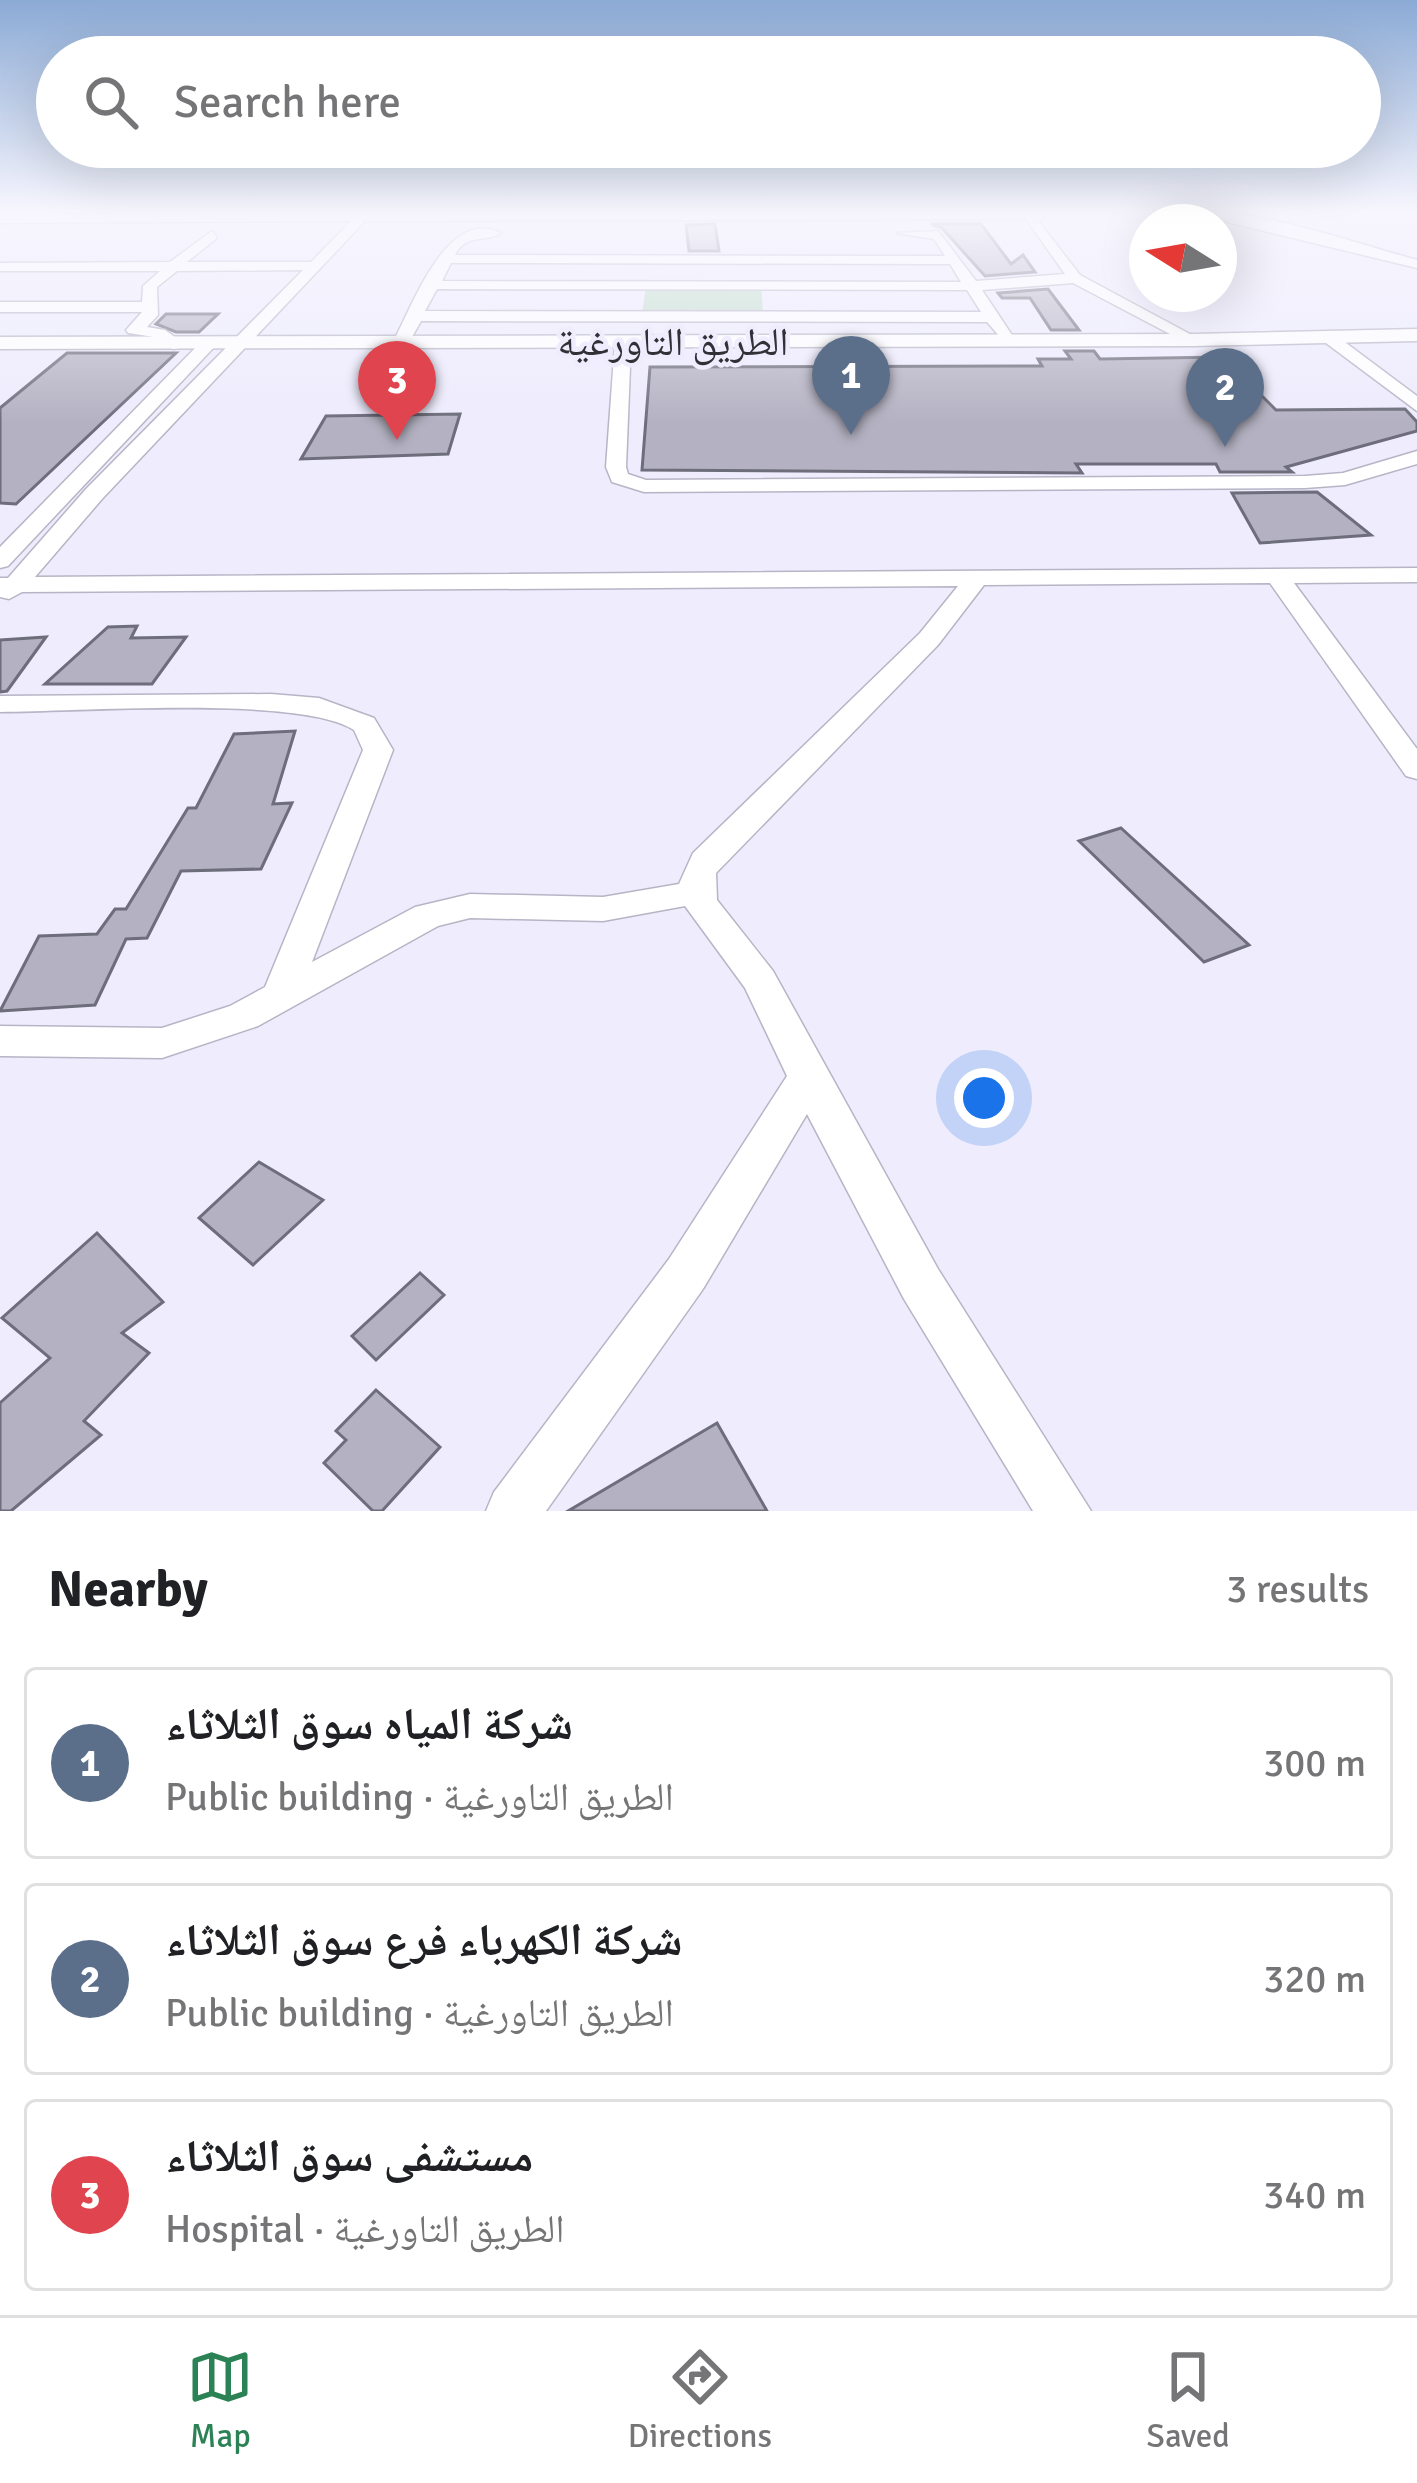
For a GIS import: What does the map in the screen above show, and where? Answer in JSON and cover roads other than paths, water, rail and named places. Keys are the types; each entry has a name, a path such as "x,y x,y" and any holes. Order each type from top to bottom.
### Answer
{"street":[{"path":"154,283 148,307 151,315 134,330 159,333 173,344"},
{"path":"5,591 300,283"},
{"path":"624,316 630,283"},
{"path":"970,283 1008,341"},
{"path":"401,343 432,284 1017,283"},
{"path":"1084,283 1193,340"},
{"path":"763,285 770,316"},
{"path":"128,286 150,286"},
{"path":"2,308 148,307"},
{"path":"415,316 993,317"},
{"name":"الطريق التاورغية","path":"0,343 1193,340 1417,334"},
{"path":"1328,337 1417,405"},
{"path":"622,342 616,467 619,478 644,487 1305,482 1345,479 1417,458"},
{"path":"0,561 209,344"},
{"path":"5,591 1417,575"},
{"path":"695,893 705,861 929,639 977,578"},
{"path":"1278,578 1417,770"},
{"path":"0,704 312,704 367,724 376,734 379,750 280,996"},
{"path":"0,1041 161,1043 244,1016 427,916 470,906 603,909 695,893"},
{"path":"695,893 760,981 921,1283 1064,1511"},
{"path":"513,1511 686,1274 808,1077"}],"place":[{"name":"شركة المياه سوق الثلاثاء","path":"851,435"},
{"name":"مستشفى سوق الثلاثاء","path":"397,440"},
{"name":"شركة الكهرباء فرع سوق الثلاثاء","path":"1225,447"}]}
